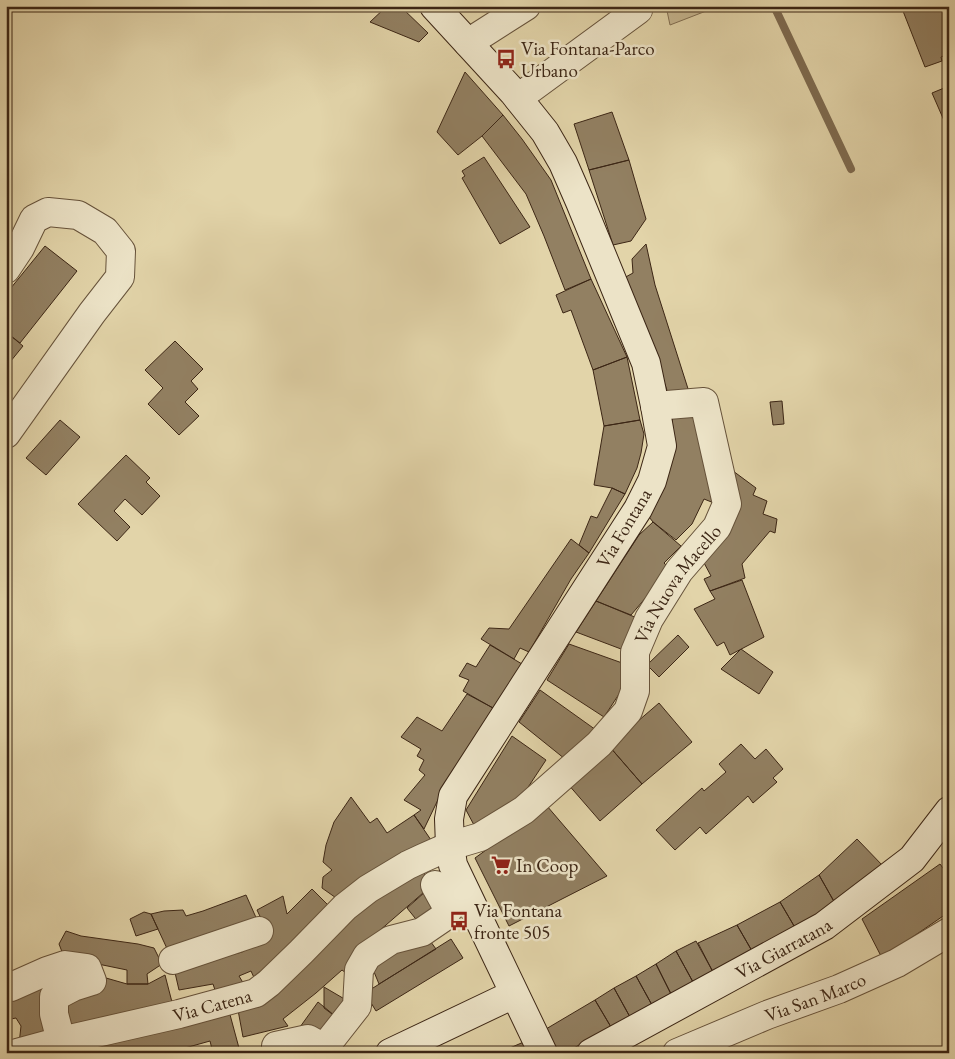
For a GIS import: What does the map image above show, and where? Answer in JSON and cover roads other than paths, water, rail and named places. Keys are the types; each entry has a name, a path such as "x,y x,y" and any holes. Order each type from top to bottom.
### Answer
{"street":[{"name":"Via Fontana","path":"434,6 518,98 545,132 563,163 646,363 662,446 652,481 638,509 453,796 449,819 453,865 543,1053"},
{"path":"468,43 526,6"},
{"path":"518,98 638,10 637,6"},
{"path":"6,270 20,248 34,219 48,212 78,215 105,231 121,250 120,277 92,313 6,434"},
{"name":"Via Nuova Macello","path":"450,846 480,837 524,810 599,744 628,711 635,691 635,652 649,619 679,571 717,527 728,504 704,402 655,406"},
{"name":"Via Giarratana","path":"591,1053 824,926 912,859 949,811"},
{"path":"912,859 949,838"},
{"name":"Via Catena","path":"17,1053 179,1014 256,993 269,983 345,907 368,889 408,865 450,846"},
{"path":"276,1046 308,1038 324,1048 357,1006 359,970 367,956 391,940 422,932 444,917 447,912 446,905 435,885"},
{"path":"174,960 259,931"},
{"name":"Via San Marco","path":"676,1053 767,1015 848,985 897,963 949,932"},
{"path":"6,986 11,987 46,971 65,965 88,968 92,981 73,987 54,997 54,1014 61,1041"},
{"path":"390,1053 514,994"}],"waterway":[{"path":"774,6 851,169"}],"place":[{"name":"Via Fontana-Parco Urbano","path":"506,59"},
{"name":"In Coop","path":"501,865"},
{"name":"Via Fontana fronte 505","path":"459,921"}]}
